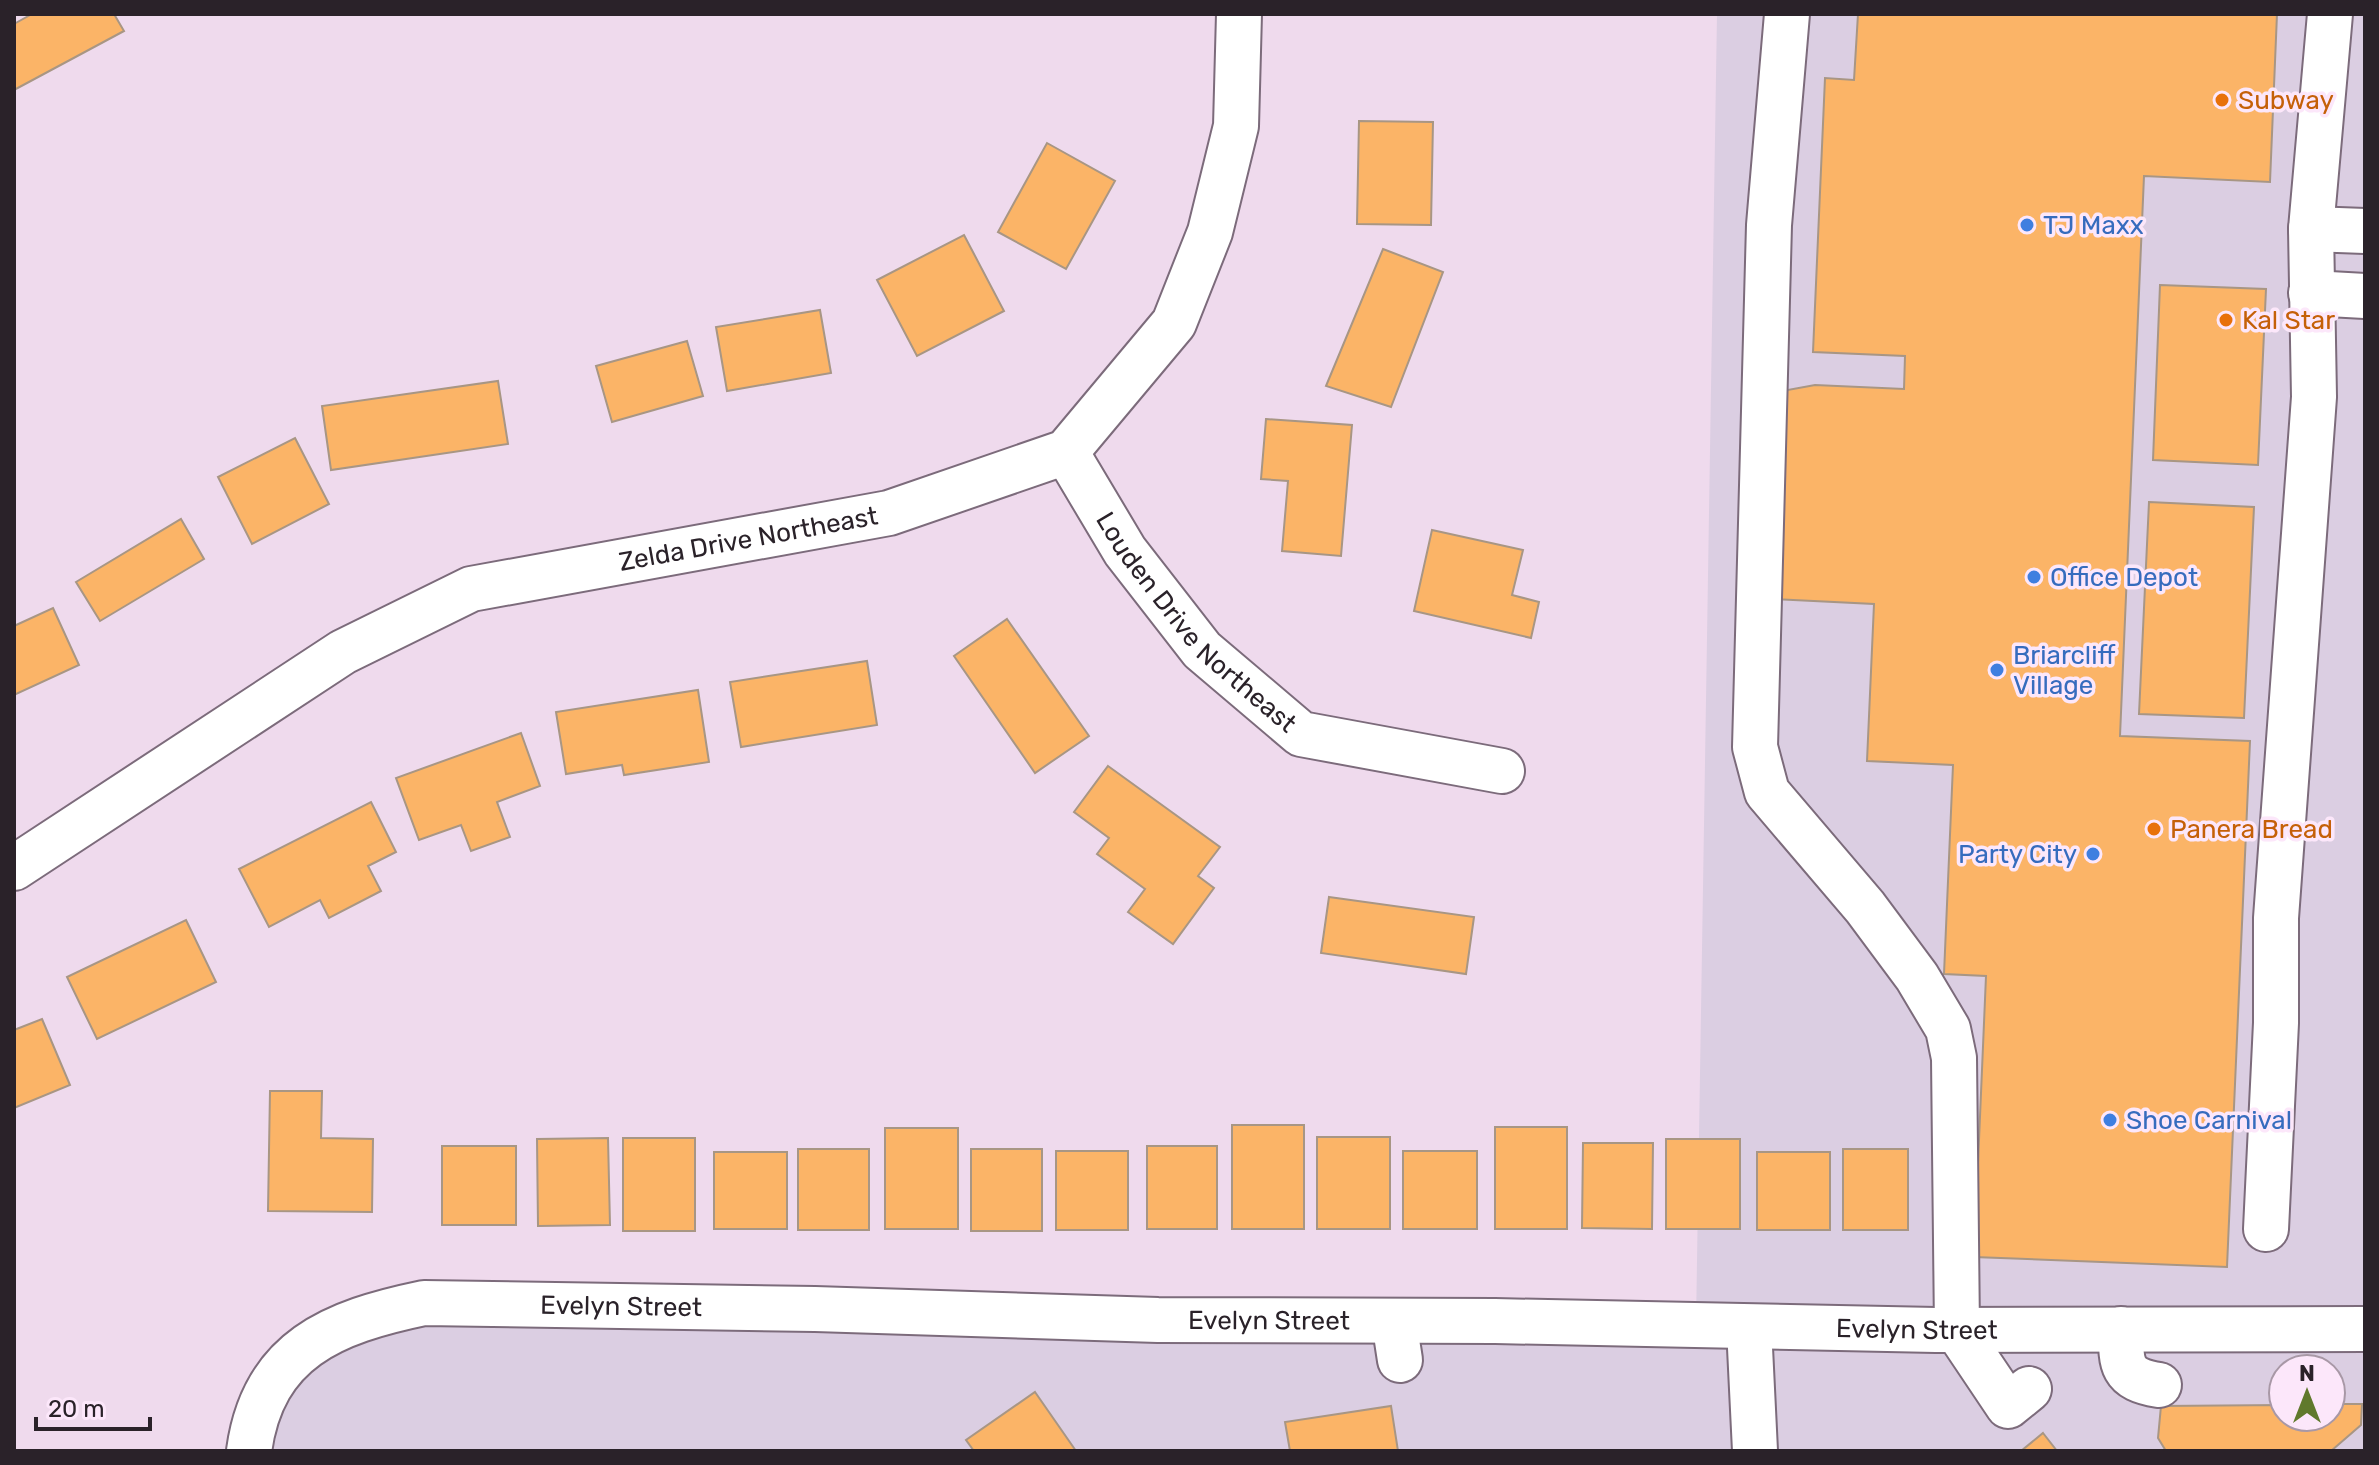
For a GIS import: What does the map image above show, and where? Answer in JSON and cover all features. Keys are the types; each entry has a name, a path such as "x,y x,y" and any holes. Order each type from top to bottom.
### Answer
{"street":[{"path":"1066,452 1174,323 1210,232 1236,126 1239,14"},
{"path":"1787,14 1769,225 1755,747 1767,792 1865,907 1917,977 1948,1029 1954,1058 1957,1330 2008,1406 2029,1389"},
{"path":"2266,1229 2276,1023 2276,918 2314,397 2311,229 2330,14"},
{"path":"2311,229 2365,231"},
{"path":"2311,293 2365,296"},
{"name":"Louden Drive Northeast","path":"1066,452 1125,551 1202,650 1301,734 1502,771"},
{"name":"Zelda Drive Northeast","path":"14,868 343,652 471,589 889,513 1066,452"},
{"name":"Evelyn Street","path":"249,1451 255,1413 271,1380 310,1343 365,1315 424,1303 815,1309 1158,1320 1397,1340 1749,1327 2365,1329"},
{"path":"1749,1327 1755,1451"},
{"path":"2121,1329 2121,1359 2128,1374 2142,1382 2159,1385"}],"shaded area":[{"path":"1717,14 2365,14 2365,1451 263,1451 268,1411 372,1304 1696,1324"}],"building":[{"path":"32,14 114,14 124,31 14,90 14,24"},
{"name":"Briarcliff Village","path":"1858,14 2277,14 2270,182 2144,176 2120,736 2250,741 2227,1267 1974,1257 1986,976 1944,974 1953,765 1867,761 1874,604 1773,599 1782,391 1815,385 1904,389 1905,356 1813,352 1825,78 1854,80"},
{"path":"1359,121 1433,122 1431,225 1357,224"},
{"path":"1047,143 1115,181 1066,269 998,232"},
{"path":"964,235 1004,311 917,356 877,280"},
{"path":"1383,249 1443,272 1391,407 1326,386"},
{"path":"2160,285 2266,289 2258,465 2153,460"},
{"path":"820,310 831,373 727,391 716,327"},
{"path":"687,341 703,396 612,422 596,366"},
{"path":"498,381 508,444 331,470 322,406"},
{"path":"1266,419 1352,425 1341,556 1282,551 1288,481 1261,479"},
{"path":"295,438 329,504 252,544 218,477"},
{"path":"2149,502 2254,507 2244,718 2139,714"},
{"path":"181,519 204,559 100,621 76,582"},
{"path":"1432,530 1523,550 1512,595 1539,602 1531,638 1414,611"},
{"path":"53,608 79,665 14,695 14,626"},
{"path":"1007,619 1089,736 1035,773 954,656"},
{"path":"867,661 877,725 741,747 730,682"},
{"path":"698,690 709,762 624,775 622,765 566,774 556,712"},
{"path":"521,733 540,786 497,802 510,837 471,851 461,825 419,840 396,778"},
{"path":"1108,766 1220,847 1198,876 1214,888 1173,944 1128,912 1145,889 1097,854 1109,838 1074,812"},
{"path":"371,802 396,852 368,866 381,891 329,918 320,900 269,927 239,869"},
{"path":"1329,897 1474,917 1466,974 1321,953"},
{"path":"186,920 216,982 97,1039 67,977"},
{"path":"42,1019 70,1085 14,1108 14,1030"},
{"path":"270,1091 322,1091 321,1138 373,1139 372,1212 268,1211"},
{"path":"1232,1125 1304,1125 1304,1229 1232,1229"},
{"path":"1495,1127 1567,1127 1567,1229 1495,1229"},
{"path":"885,1128 958,1128 958,1229 885,1229"},
{"path":"1317,1137 1390,1137 1390,1229 1317,1229"},
{"path":"608,1138 610,1225 538,1226 537,1139"},
{"path":"623,1138 695,1138 695,1231 623,1231"},
{"path":"1666,1139 1740,1139 1740,1229 1666,1229"},
{"path":"1583,1143 1653,1143 1652,1229 1582,1228"},
{"path":"442,1146 516,1146 516,1225 442,1225"},
{"path":"1147,1146 1217,1146 1217,1229 1147,1229"},
{"path":"798,1149 869,1149 869,1230 798,1230"},
{"path":"971,1149 1042,1149 1042,1231 971,1231"},
{"path":"1843,1149 1908,1149 1908,1230 1843,1230"},
{"path":"1056,1151 1128,1151 1128,1230 1056,1230"},
{"path":"1403,1151 1477,1151 1477,1229 1403,1229"},
{"path":"714,1152 787,1152 787,1229 714,1229"},
{"path":"1757,1152 1830,1152 1830,1230 1757,1230"},
{"path":"1035,1392 1076,1451 974,1451 966,1440"},
{"path":"2347,1404 2362,1404 2361,1425 2331,1451 2166,1451 2158,1438 2161,1406 2267,1405 2267,1433 2347,1433"},
{"path":"1391,1406 1398,1451 1290,1451 1285,1422"},
{"path":"2043,1433 2057,1451 2021,1451"}],"place":[{"name":"Subway","path":"2222,100"},
{"name":"TJ Maxx","path":"2027,225"},
{"name":"Kal Star","path":"2226,320"},
{"name":"Office Depot","path":"2034,577"},
{"name":"Briarcliff Village","path":"1997,670"},
{"name":"Panera Bread","path":"2154,829"},
{"name":"Party City","path":"2093,854"},
{"name":"Shoe Carnival","path":"2110,1120"}]}
